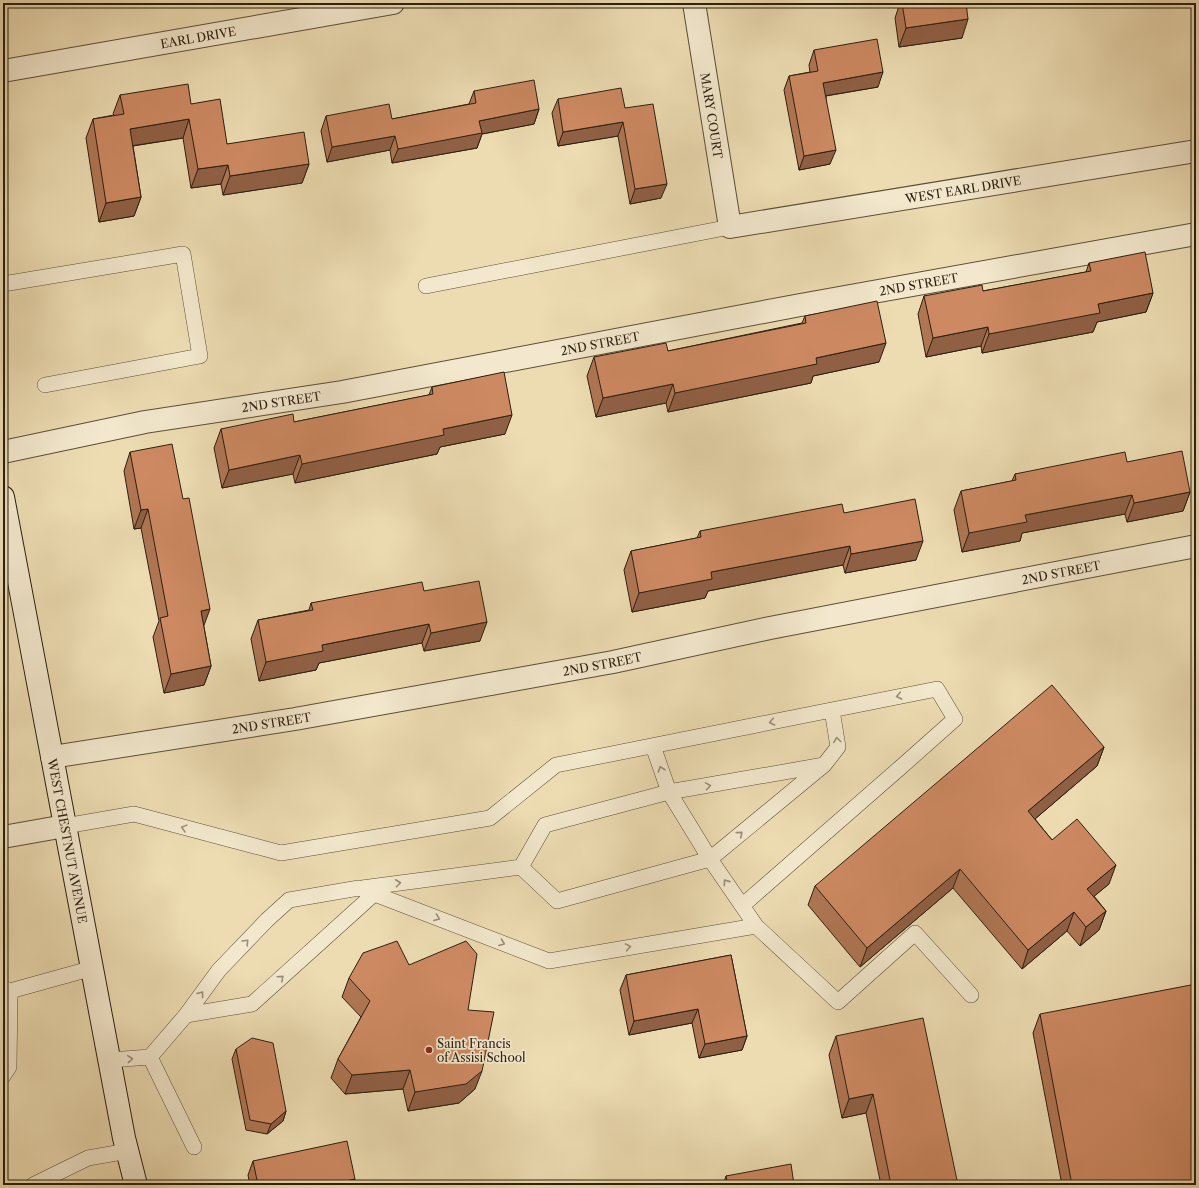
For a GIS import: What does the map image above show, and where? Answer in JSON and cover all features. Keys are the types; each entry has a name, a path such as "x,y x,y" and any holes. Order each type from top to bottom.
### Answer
{"street":[{"name":"EARL DRIVE","path":"3,71 393,3"},
{"name":"MARY COURT","path":"694,3 730,227"},
{"name":"WEST EARL DRIVE","path":"730,227 1196,150"},
{"name":"2ND STREET","path":"3,452 145,422 342,392 795,306 1196,234"},
{"name":"WEST CHESTNUT AVENUE","path":"3,497 92,968 136,1185"},
{"name":"2ND STREET","path":"52,757 295,719 589,666 770,628 1196,546"},
{"path":"3,837 65,826"}],"lane":[{"path":"426,286 730,227"},
{"path":"3,284 183,254 200,356 45,385"},
{"path":"65,826 134,814 281,854 490,818 556,765 937,689 955,719 902,768 742,905"},
{"path":"521,867 557,901 710,859 824,765 838,747 832,710"},
{"path":"653,746 669,792 710,859 756,926 838,1002 915,933 971,995"},
{"path":"521,867 545,824 669,792 824,765"},
{"path":"110,1060 150,1057 186,1015 218,970 267,920 289,900 359,888 521,867"},
{"path":"359,888 549,961 756,926"},
{"path":"186,1015 252,1004 374,894"},
{"path":"3,1076 9,1067 6,990 92,968"},
{"path":"150,1057 194,1147"},
{"path":"33,1185 88,1158 128,1151"}],"building":[{"path":"902,3 966,3 968,19 906,28"},
{"path":"877,39 883,72 823,83 836,150 804,156 789,76 818,71 814,50"},
{"path":"534,80 539,109 479,121 482,133 398,149 395,136 332,147 326,116 389,104 392,119 476,103 474,91"},
{"path":"188,84 191,104 220,99 227,144 304,132 309,164 230,176 228,165 198,169 189,119 130,129 141,197 106,203 93,119 124,114 120,95"},
{"path":"621,88 625,108 653,104 667,184 635,189 623,122 563,132 558,99"},
{"path":"1145,252 1153,293 1098,304 1100,313 989,334 988,327 933,338 924,296 982,285 983,291 1091,271 1089,263"},
{"path":"877,301 886,343 816,358 817,364 675,393 673,384 603,398 594,357 666,343 668,351 806,323 805,316"},
{"path":"504,372 512,415 443,429 444,435 302,464 300,455 229,470 221,429 293,414 294,422 433,394 432,387"},
{"path":"172,444 183,499 189,498 210,609 201,611 211,666 171,674 160,618 168,616 148,509 141,510 130,452"},
{"path":"1182,451 1190,492 1134,503 1132,495 1025,515 1027,522 969,533 961,491 1016,480 1015,474 1125,452 1127,462"},
{"path":"915,499 923,541 851,554 850,546 711,572 712,579 639,593 631,551 701,537 700,531 842,504 844,513"},
{"path":"479,581 487,622 431,633 429,624 322,645 323,651 266,662 258,620 313,610 311,603 422,582 424,591"},
{"path":"1052,685 1104,747 1028,811 1052,840 1077,819 1116,865 1087,889 1106,911 1086,927 1074,912 1028,950 960,869 867,948 815,886"},
{"path":"397,941 409,965 466,941 477,954 468,1010 494,1012 482,1071 466,1084 415,1092 410,1070 352,1075 338,1059 370,1001 349,978 363,953"},
{"path":"731,955 747,1036 705,1044 698,1009 634,1021 626,975"},
{"path":"1196,984 1196,1185 1072,1185 1040,1014"},
{"path":"923,1018 958,1185 891,1185 873,1094 849,1099 836,1036"},
{"path":"252,1038 273,1043 286,1111 271,1124 250,1120 236,1049"},
{"path":"347,1141 355,1179 327,1185 258,1185 253,1161"},
{"path":"791,1164 794,1185 728,1185 726,1176"}],"place":[{"name":"Saint Francis of Assisi School","path":"429,1050"}]}
